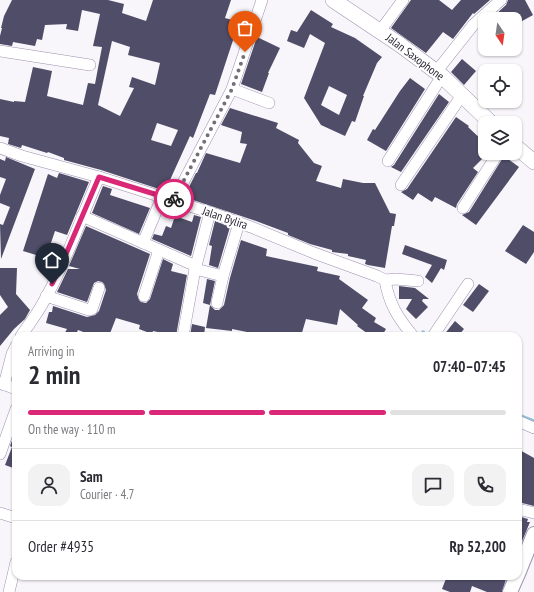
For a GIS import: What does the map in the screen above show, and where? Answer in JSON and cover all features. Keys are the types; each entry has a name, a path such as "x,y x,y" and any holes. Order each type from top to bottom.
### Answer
{"main road":[{"name":"Jalan Saxophone","path":"333,0 380,31 439,74 484,116"},
{"path":"522,152 534,162"}],"street":[{"path":"174,200 232,89 262,0"},
{"path":"380,31 403,0"},
{"path":"388,161 439,74 474,24 501,0"},
{"path":"0,51 90,64"},
{"path":"232,89 269,103"},
{"path":"401,185 462,95"},
{"name":"Jalan Bylira","path":"0,148 22,156 99,177 210,212 314,253 390,280 418,281"},
{"path":"463,208 494,160"},
{"path":"24,332 40,308 60,268 99,177"},
{"path":"143,243 162,197"},
{"path":"184,332 196,267 210,212"},
{"path":"82,216 124,233 196,267 223,276"},
{"path":"217,303 223,276 239,223"},
{"path":"144,296 159,250"},
{"path":"390,280 388,297 396,313 410,332"},
{"path":"436,332 468,284"},
{"path":"46,296 89,310 92,309 99,288"},
{"path":"12,354 2,384 12,388"},
{"path":"0,454 12,420"},
{"path":"522,423 534,428"},
{"path":"522,510 534,513"},
{"path":"0,514 12,517"},
{"path":"522,565 534,534"},
{"path":"9,592 12,579"},
{"path":"510,592 516,580"}],"building":[{"path":"12,0 108,0 124,4 122,13 146,21 153,0 231,0 225,18 239,22 215,95 210,94 193,138 190,136 165,191 101,170 64,160 64,158 48,152 47,153 22,145 21,148 8,144 9,138 0,136 0,99 14,102 25,102 33,67 52,71 47,96 83,105 88,83 95,84 102,47 93,46 100,14 82,10 78,31 66,29 67,24 45,25 42,40 37,39 35,46 13,42 12,46 0,44 1,28 4,16","holes":["112,41 130,47 128,55 160,63 155,85 132,77 129,87 134,88 120,116 98,105","157,123 178,130 171,146 151,140"]},
{"path":"411,0 439,0 452,10 461,0 490,0 474,14 473,13 453,39 443,32 426,53 391,28"},
{"path":"508,0 525,0 533,15 522,21 522,12 498,12 506,5"},
{"path":"311,10 333,24 331,27 355,38 382,57 377,63 363,96 355,122 352,121 345,136 321,125 304,98 325,43 310,34 304,48 287,41 291,30 297,32","holes":["329,86 347,95 339,115 321,105"]},
{"path":"257,37 280,48 268,73 262,92 241,84"},
{"path":"462,59 476,71 464,85 451,72"},
{"path":"410,78 425,89 386,151 367,140 373,129 375,130"},
{"path":"439,94 449,102 401,172 391,167 394,165"},
{"path":"230,108 278,123 276,128 299,140 298,143 314,163 322,166 316,181 341,188 343,179 363,183 375,183 390,213 396,214 394,226 392,226 385,268 365,264 366,260 348,256 348,254 332,252 332,250 310,244 288,235 288,233 184,197 206,153 240,163 247,144 240,143 242,132 221,125"},
{"path":"456,117 469,126 468,127 478,136 478,160 481,160 473,168 478,172 457,204 456,208 435,197 432,202 418,193 413,200 401,192 407,189"},
{"path":"6,157 35,169 1,259 0,224 3,225 10,207 0,203 0,195 6,179 0,177 0,159 5,161"},
{"path":"502,160 509,160 519,167 476,225 462,215 469,212"},
{"path":"59,173 89,182 67,235 55,231 46,258 23,251 48,174 57,178"},
{"path":"103,186 112,189 110,195 150,208 139,234 92,213"},
{"path":"194,215 201,217 191,256 152,239 154,234 162,236 166,226 171,228 175,216 192,222"},
{"path":"215,221 230,227 218,268 209,265 212,246 209,245"},
{"path":"523,225 534,232 534,252 526,264 505,251"},
{"path":"86,226 150,254 137,294 141,302 146,303 150,299 163,259 173,264 171,271 187,275 177,332 147,332 139,329 140,325 116,318 111,332 83,332 78,330 77,332 65,332 67,329 46,323 49,312 52,312 53,306 87,317 95,315 99,311 106,290 102,282 98,281 94,283 87,302 57,292 68,269 80,269 69,266"},
{"path":"241,240 267,249 266,256 318,267 317,271 340,276 339,279 368,300 362,308 376,318 374,322 386,329 384,332 365,332 340,309 337,325 306,319 302,332 247,332 232,329 232,331 206,328 210,305 215,310 219,310 224,305"},
{"path":"405,245 447,260 444,270 441,268 432,283 425,277 432,265 402,254"},
{"path":"0,268 17,268 16,294 30,310 25,319 14,329 0,346 0,315 8,307 0,295"},
{"path":"207,279 215,281 210,305 203,303"},
{"path":"479,284 489,291 473,312 463,305"},
{"path":"399,286 415,288 429,299 423,299 422,301 428,307 416,319 406,309 412,299 399,299"},
{"path":"455,321 464,329 461,332 446,332"},
{"path":"192,324 205,327 204,332 191,332"},
{"path":"12,447 12,468 5,465"},
{"path":"522,451 534,458 534,506 522,503"},
{"path":"522,517 528,519 527,522 530,522 522,541"},
{"path":"445,580 506,580 502,592 487,592 472,586 470,592 450,592 442,589"}],"waterway":[{"path":"522,416 534,421"}],"way so far":[{"path":"174,199 232,89 245,52"}],"route":[{"path":"52,284 99,177 174,199"}]}
